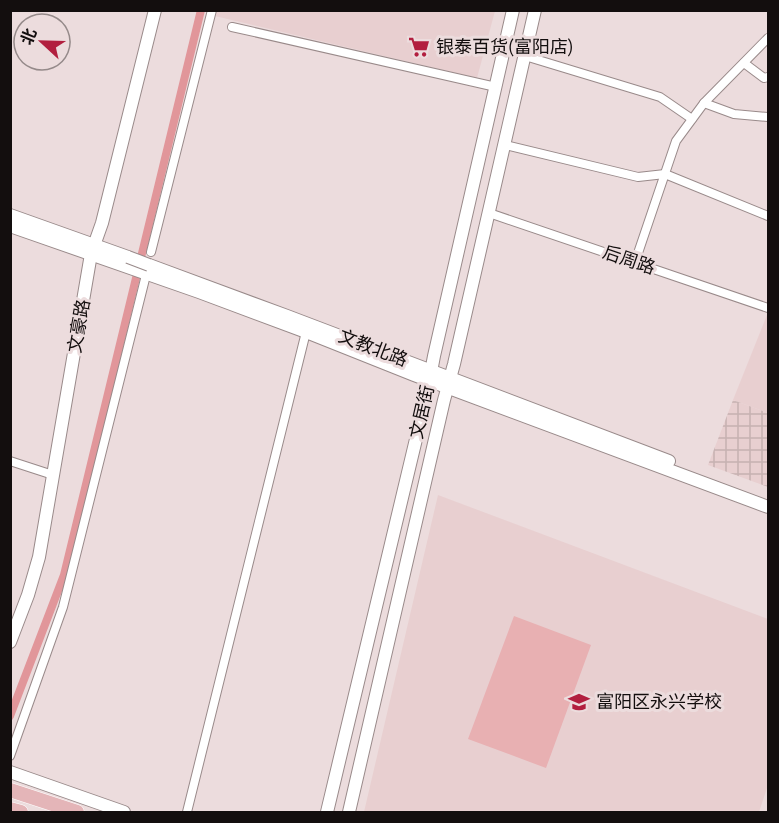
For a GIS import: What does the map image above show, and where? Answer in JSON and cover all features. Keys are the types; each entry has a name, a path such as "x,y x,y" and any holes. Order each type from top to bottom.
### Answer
{"main road":[{"path":"10,790 77,813"},
{"path":"10,809 21,813"}],"street":[{"name":"文豪路","path":"10,642 28,595 39,557 96,251 155,10"},
{"name":"文豪路","path":"96,251 109,225 162,10"},
{"path":"152,252 212,10"},
{"name":"文居街","path":"327,813 431,376 513,10"},
{"name":"文居街","path":"349,813 535,10"},
{"path":"232,27 496,87"},
{"path":"635,262 676,141 704,103 768,38"},
{"path":"525,56 660,97 692,119"},
{"path":"744,63 764,78 768,77"},
{"path":"704,103 734,114 768,117"},
{"path":"505,145 638,177 665,174 768,216"},
{"name":"后周路","path":"489,213 768,308"},
{"name":"文教北路","path":"10,215 147,272 431,376"},
{"name":"文教北路","path":"10,226 96,251"},
{"name":"文教北路","path":"147,272 287,316 431,376 768,507"},
{"path":"10,756 63,607 147,272"},
{"path":"187,813 306,332"},
{"name":"文教北路","path":"449,383 768,499"},
{"path":"10,461 53,476"},
{"path":"10,772 124,813"}],"shaded area":[{"name":"银泰百货(富阳店)","path":"216,10 495,11 477,78 215,16"},
{"path":"768,315 768,413 733,400"},
{"path":"733,400 768,413 768,487 708,465"},
{"name":"富阳区永兴学校","path":"438,495 768,619 768,785 759,812 364,812"},
{"path":"514,616 591,645 546,768 468,739"}],"waterway":[{"path":"10,716 64,575 201,10"}],"place":[{"name":"银泰百货(富阳店)","path":"419,47"},
{"name":"富阳区永兴学校","path":"579,702"}]}
